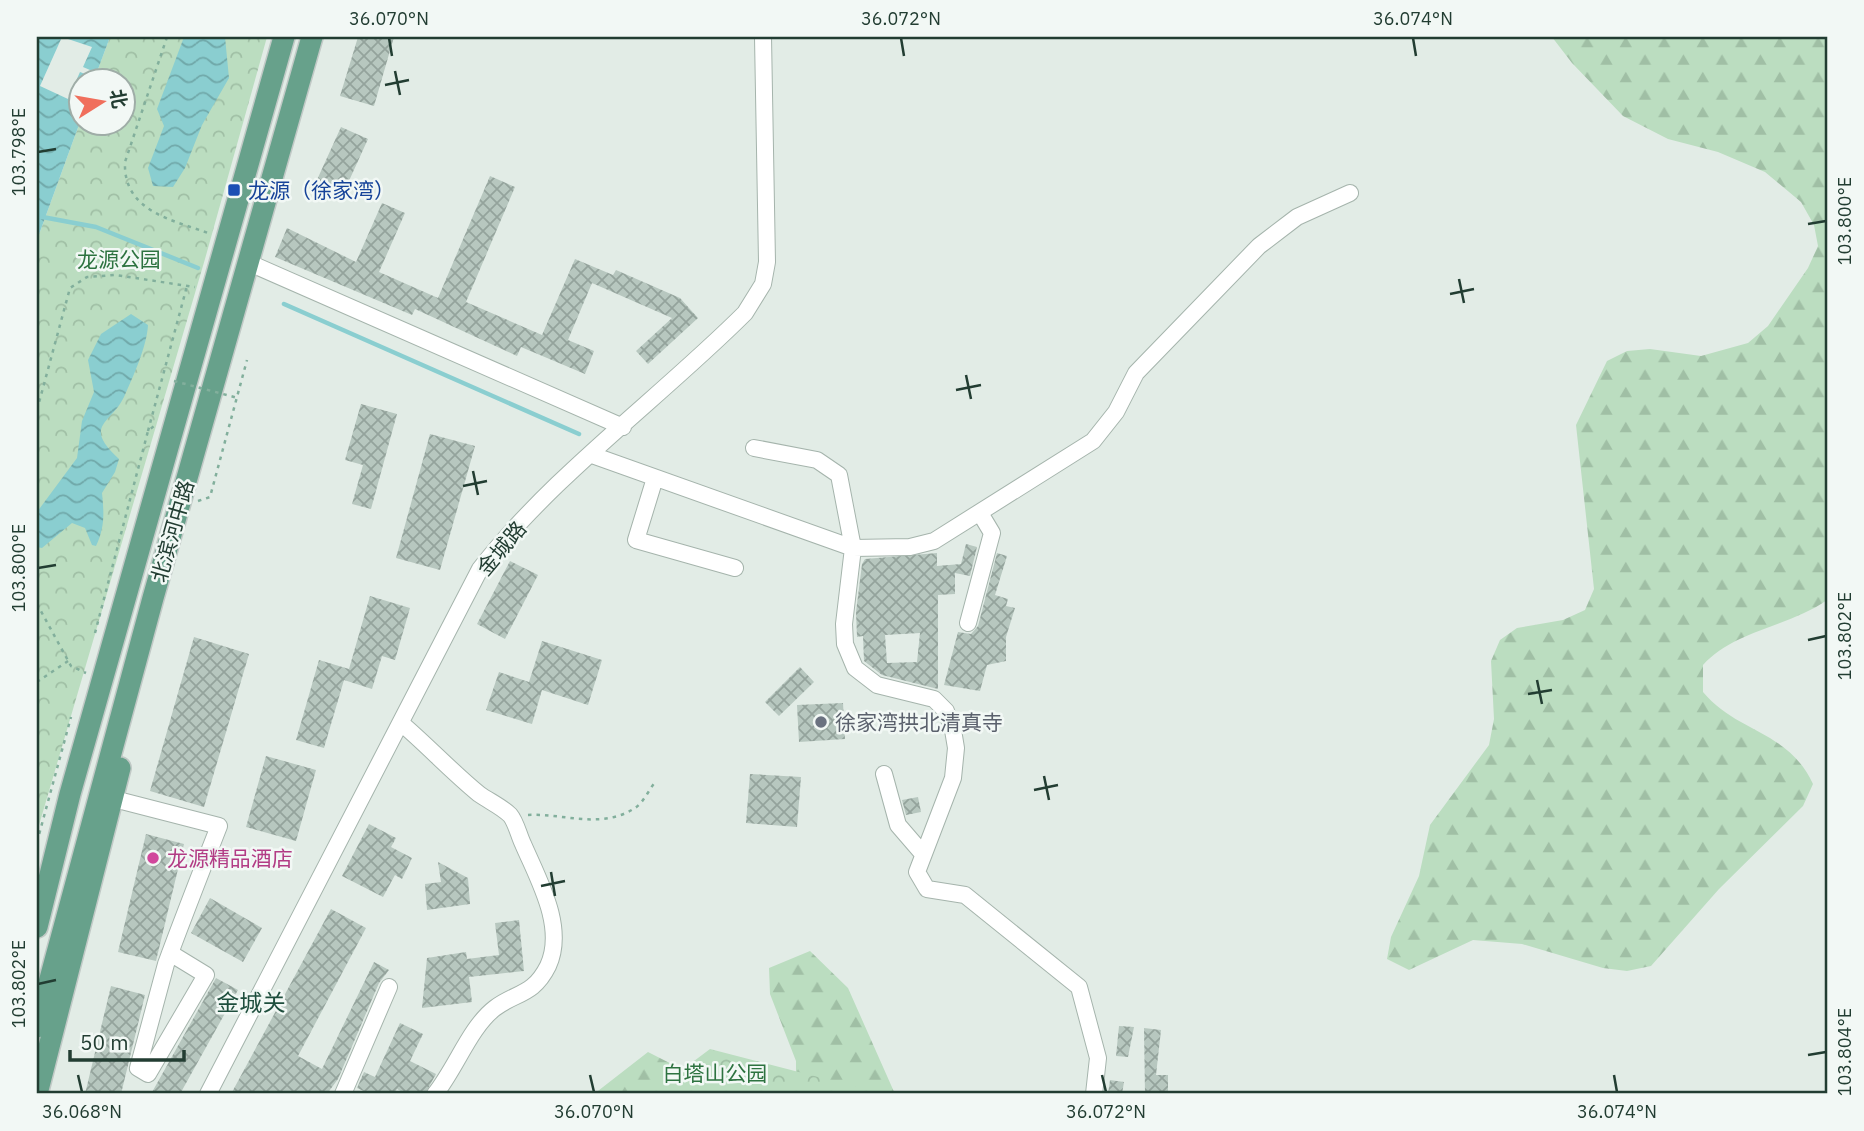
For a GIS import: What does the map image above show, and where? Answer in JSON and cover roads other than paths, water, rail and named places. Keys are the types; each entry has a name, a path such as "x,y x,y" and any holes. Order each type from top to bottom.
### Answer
{"main road":[{"name":"北滨河中路","path":"37,928 90,679 212,290 284,37"},
{"name":"北滨河中路","path":"37,1027 153,598 312,37"},
{"path":"37,1094 114,799 153,598"}],"street":[{"name":"金城路","path":"208,1094 480,569 507,537 745,313 763,284 769,221 763,37"},
{"path":"592,455 853,548 910,547 934,541 1093,441 1116,412 1136,373 1259,246 1297,217 1350,192"},
{"path":"247,262 623,427"},
{"path":"754,448 817,460 839,475 853,548 844,624 845,644 855,668 877,685 934,699 946,711 953,730 956,748 953,778 917,872 927,890 965,895 1079,987 1098,1058 1094,1094"},
{"path":"655,478 636,540 735,568"},
{"path":"968,623 992,533 980,513"},
{"path":"401,723 479,794 510,816 541,885 552,920 553,945 548,965 536,984 516,998 498,1005 481,1020 461,1058 435,1094"},
{"path":"884,774 898,825 923,854"},
{"path":"114,799 219,826 170,953 138,1068 148,1074 206,975 170,953"},
{"path":"343,1094 389,987"}],"water":[{"path":"37,37 110,37 99,66 66,66 66,136 75,136 37,240"},
{"path":"184,37 225,37 229,78 202,125 185,168 173,187 153,186 148,168 164,126 157,109"},
{"path":"131,314 148,325 147,333 124,397 103,425 101,432 108,448 119,459 115,472 102,493 103,520 99,539 96,546 92,545 85,528 72,523 42,548 37,547 37,512 77,458 82,421 94,392 88,360 101,334"}],"waterway":[{"path":"37,216 96,227 198,268"},
{"path":"284,304 579,434"}],"place":[{"name":"龙源（徐家湾）","path":"234,190"},
{"name":"徐家湾拱北清真寺","path":"821,722"},
{"name":"龙源精品酒店","path":"153,858"}],"district":[{"name":"金城关","path":"251,1002"}],"park label":[{"name":"龙源公园","path":"119,259"},
{"name":"白塔山公园","path":"715,1073"}]}
